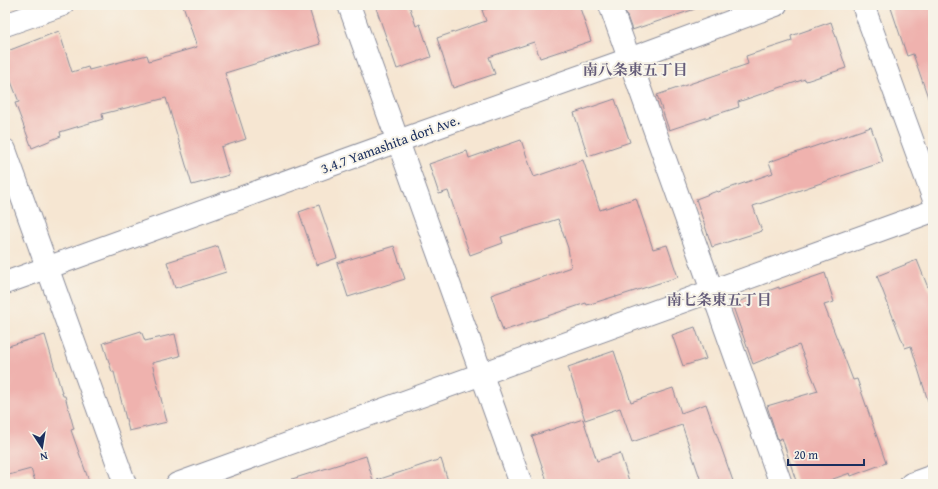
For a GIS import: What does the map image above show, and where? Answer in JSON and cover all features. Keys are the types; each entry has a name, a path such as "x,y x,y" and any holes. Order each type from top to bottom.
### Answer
{"main road":[{"path":"5,25 62,5"},
{"path":"349,5 521,484"},
{"path":"610,5 781,484"},
{"name":"3.4.7 Yamashita dori Ave.","path":"5,283 776,5"},
{"path":"864,5 933,197"},
{"path":"5,150 125,484"},
{"path":"177,484 933,211"},
{"path":"911,484 933,476"}],"building":[{"path":"183,5 308,5 320,44 225,73 246,139 221,147 229,175 192,185 166,98 102,114 103,119 60,132 61,136 32,148 15,103 19,102 5,66 5,52 59,31 72,72 88,67 89,70 147,55 149,61 197,47"},
{"path":"375,5 409,5 416,26 420,24 431,57 397,69"},
{"path":"499,5 579,5 591,41 540,58 534,42 489,57 495,74 453,88 437,38 486,21 482,10"},
{"path":"623,5 694,5 695,9 632,30"},
{"path":"890,5 933,5 933,103 930,103 913,54 907,56"},
{"path":"831,22 846,68 806,81 805,79 738,102 739,107 669,130 657,95 748,64 746,56 792,41 791,36"},
{"path":"615,99 630,142 588,156 574,113"},
{"path":"871,127 883,162 753,206 762,231 712,247 696,199 773,173 769,162"},
{"path":"521,140 534,177 583,160 600,210 636,198 653,249 667,245 678,277 616,297 587,305 586,303 503,331 491,295 571,267 568,248 558,219 501,237 503,243 470,255 448,191 439,194 429,164 467,151 469,158"},
{"path":"319,205 337,258 317,265 299,212"},
{"path":"218,246 226,272 175,288 167,262"},
{"path":"394,246 405,279 348,297 337,263"},
{"path":"917,260 933,300 933,400 928,401 911,346 905,348 877,276"},
{"path":"825,273 834,302 824,305 853,380 857,379 886,463 851,476 850,473 819,484 797,484 782,438 778,440 767,406 818,391 799,345 753,364 732,304 779,287 779,289"},
{"path":"695,327 706,359 683,366 672,335"},
{"path":"141,331 145,341 175,334 180,356 152,363 167,422 129,431 114,372 112,372 103,343"},
{"path":"45,335 63,396 65,396 74,429 71,430 90,484 36,484 31,469 5,476 5,347"},
{"path":"614,351 631,402 673,388 681,413 706,404 734,484 702,484 682,425 632,442 620,408 585,420 568,367"},
{"path":"583,419 597,461 620,453 630,484 548,484 532,436"},
{"path":"366,456 374,484 293,484 292,479"},
{"path":"441,459 449,484 378,484 377,480"}],"district":[{"name":"南八条東五丁目","path":"635,70"},
{"name":"南七条東五丁目","path":"719,300"}]}
